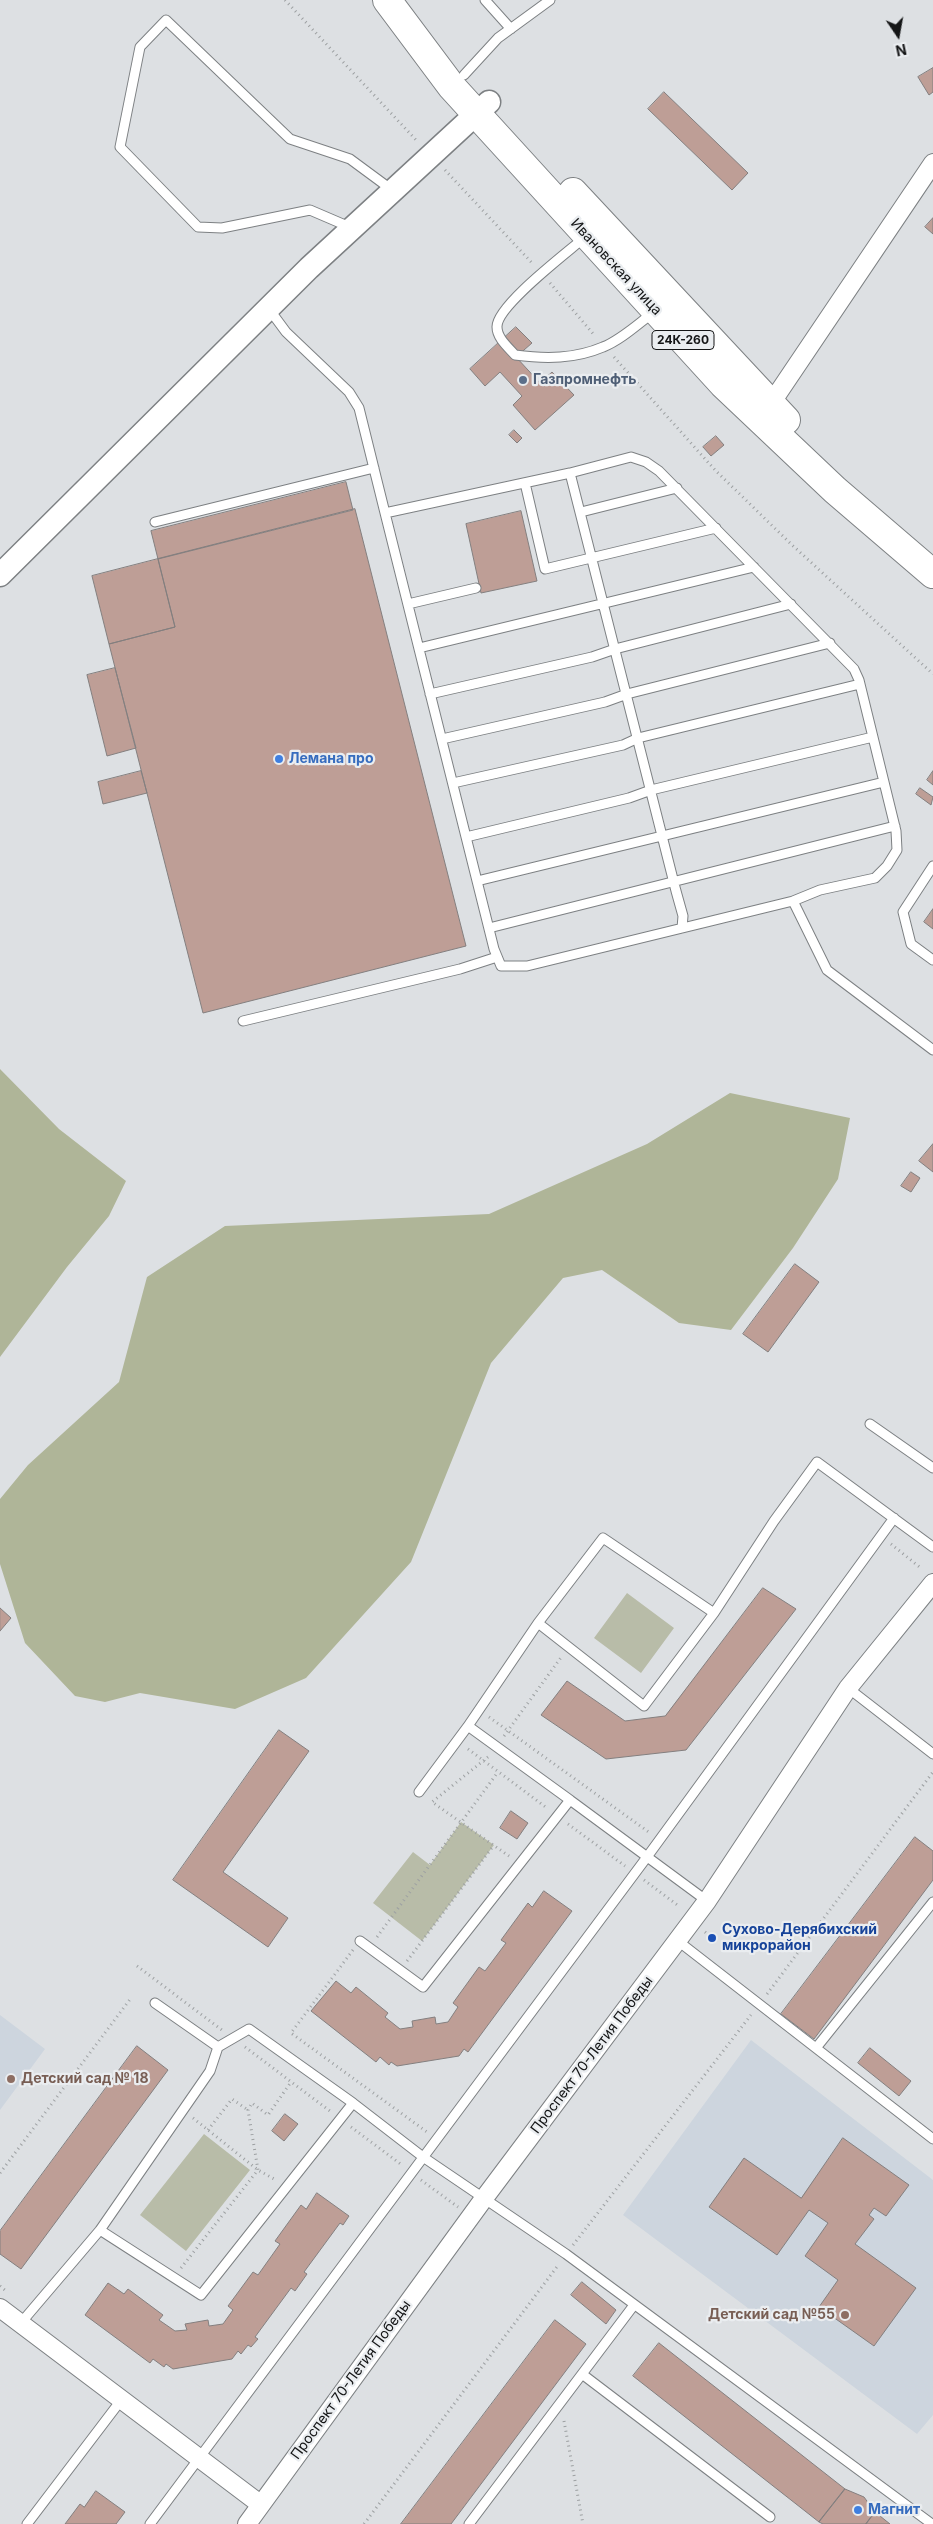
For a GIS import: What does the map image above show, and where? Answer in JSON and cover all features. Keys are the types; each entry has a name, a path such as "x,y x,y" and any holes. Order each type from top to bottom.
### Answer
{"main road":[{"name":"Ивановская улица","path":"387,0 452,87 483,108 770,405"},
{"name":"Ивановская улица","path":"398,0 464,75 483,108 588,236 757,417 835,490 933,574"},
{"name":"24К-260","path":"770,405 869,503 933,562"}],"street":[{"path":"0,575 352,228 483,108"},
{"path":"770,405 933,164"},
{"name":"Проспект 70-Летия Победы","path":"247,2524 470,2217 707,1901 848,1688 933,1583"},
{"path":"0,2308 260,2504"}],"lane":[{"path":"486,0 511,29"},
{"path":"464,75 498,38 550,0"},
{"path":"352,228 310,210 222,228 198,227 120,147 140,47 166,20 290,139 350,159 392,190"},
{"path":"588,236 513,299 501,313 497,326 501,338 515,355 537,358 570,357 605,347 657,310"},
{"path":"269,309 286,332 349,392 359,408 385,513 419,648 430,694 453,783 477,881 501,966 526,966 793,901 820,890 875,878 887,866 897,850 894,826 860,684 854,668 659,471 646,462 631,457 570,473 385,513"},
{"path":"155,522 374,468"},
{"path":"570,473 683,916 682,928"},
{"path":"525,483 545,569 716,528"},
{"path":"581,512 677,488"},
{"path":"419,648 754,567"},
{"path":"408,604 476,588"},
{"path":"430,694 592,657 615,649 791,604"},
{"path":"442,739 605,702 627,694 830,643"},
{"path":"453,783 623,745 638,738 860,684"},
{"path":"466,837 629,798 651,790 873,738"},
{"path":"477,881 884,782"},
{"path":"489,928 894,826"},
{"path":"933,866 903,912 911,944 933,960"},
{"path":"793,901 827,970 933,1050"},
{"path":"243,1021 451,971 498,957"},
{"path":"870,1424 933,1468"},
{"path":"538,1623 644,1706 714,1613 774,1521 817,1462 933,1546"},
{"path":"150,2524 435,2139 647,1857 894,1518"},
{"path":"419,1792 468,1726 538,1623 603,1538 714,1613"},
{"path":"848,1688 933,1754"},
{"path":"468,1726 707,1901"},
{"path":"360,1941 424,1987 570,1800"},
{"path":"816,2048 933,1902"},
{"path":"678,1941 933,2139"},
{"path":"154,2002 218,2047"},
{"path":"20,2324 100,2230 210,2072 218,2047 249,2029 353,2103 423,2157 485,2197 566,2254 932,2524"},
{"path":"100,2230 201,2295 353,2103"},
{"path":"469,2524 634,2305"},
{"path":"582,2374 770,2517"},
{"path":"27,2524 122,2399"}],"path":[{"path":"881,1536 922,1569"},
{"path":"479,1709 659,1840"},
{"path":"370,1947 498,1772"},
{"path":"461,1822 520,1864"},
{"path":"400,1970 494,1845"},
{"path":"704,1930 712,1938"},
{"path":"360,1941 291,2033 435,2139"},
{"path":"137,1966 470,2217"},
{"path":"0,2173 131,1998"},
{"path":"174,2278 258,2170 248,2110 252,2103 268,2115 291,2082"},
{"path":"208,2130 232,2099 248,2110"},
{"path":"183,2110 258,2170 287,2186"},
{"path":"364,2524 566,2254"},
{"path":"560,2403 583,2524"}],"shaded area":[{"name":"Детский сад № 18","path":"0,2015 45,2049 0,2110"},
{"name":"Детский сад №55","path":"751,2040 933,2180 933,2415 917,2434 623,2215"}],"green space":[{"path":"0,1069 59,1129 126,1181 109,1216 67,1267 0,1357"},
{"path":"730,1093 850,1118 838,1179 793,1248 731,1330 679,1323 602,1270 563,1278 491,1363 411,1562 306,1678 235,1709 140,1693 105,1702 75,1696 25,1643 0,1564 0,1499 28,1465 119,1382 147,1277 225,1226 489,1214 647,1144"},
{"path":"627,1593 674,1628 641,1673 594,1638"},
{"path":"461,1822 494,1845 422,1941 373,1903 413,1852 430,1865"},
{"path":"204,2134 250,2170 186,2251 140,2215"}],"building":[{"path":"933,68 933,92 929,95 918,77"},
{"path":"664,92 748,173 732,190 648,109"},
{"path":"933,218 933,234 925,227"},
{"path":"516,327 532,343 516,357 540,383 552,372 574,395 535,430 513,405 522,396 500,372 485,386 470,369"},
{"path":"514,430 522,438 517,443 509,435"},
{"path":"716,436 724,445 711,456 703,447"},
{"path":"346,482 353,510 158,559 151,531"},
{"name":"Лемана про","path":"355,509 466,946 203,1013 109,644 175,627 158,559"},
{"path":"521,511 537,581 481,593 466,524"},
{"path":"158,559 175,627 109,644 92,576"},
{"path":"115,668 136,748 107,756 87,675"},
{"path":"141,771 147,793 103,804 98,782"},
{"path":"933,771 933,785 927,780"},
{"path":"920,788 933,797 931,805 916,794"},
{"path":"933,909 933,929 924,922"},
{"path":"933,1144 933,1172 919,1161"},
{"path":"911,1172 920,1178 911,1192 901,1186"},
{"path":"795,1264 819,1282 768,1352 743,1334"},
{"path":"763,1588 796,1609 686,1750 606,1759 541,1715 567,1681 625,1721 665,1716"},
{"path":"0,1608 11,1618 0,1631"},
{"path":"279,1730 309,1751 223,1872 288,1918 268,1947 173,1880"},
{"path":"511,1811 528,1823 517,1839 500,1828"},
{"path":"915,1837 933,1851 933,1880 814,2039 781,2014"},
{"path":"544,1891 572,1911 468,2052 464,2049 459,2056 397,2066 391,2062 389,2065 380,2057 376,2062 311,2011 336,1981 351,1993 356,1987 388,2013 385,2017 400,2029 413,2027 412,2021 435,2017 436,2024 448,2022 458,2007 453,2003 479,1967 485,1971 506,1943 501,1940 528,1903 532,1907"},
{"path":"137,2046 168,2070 21,2269 0,2254 0,2231"},
{"path":"870,2048 911,2081 899,2096 858,2063"},
{"path":"285,2114 298,2124 284,2141 272,2131"},
{"path":"843,2138 909,2185 886,2216 874,2208 869,2215 874,2219 855,2244 916,2288 874,2346 819,2307 838,2280 805,2256 828,2223 809,2210 777,2255 709,2207 744,2158 801,2198"},
{"path":"317,2193 349,2216 343,2225 340,2223 304,2272 307,2274 295,2291 291,2288 255,2337 258,2339 251,2347 248,2345 241,2354 238,2351 232,2359 173,2369 166,2364 164,2367 153,2359 150,2363 85,2315 108,2283 124,2294 128,2289 163,2315 159,2320 175,2331 187,2330 185,2324 208,2320 209,2326 223,2324 233,2310 228,2306 253,2272 258,2275 280,2244 275,2241 301,2205 306,2209"},
{"path":"582,2282 616,2310 606,2324 571,2295"},
{"path":"555,2320 586,2344 451,2524 401,2524"},
{"path":"659,2343 845,2489 819,2522 633,2376"},
{"path":"845,2489 864,2497 875,2512 866,2524 823,2524 819,2522"},
{"path":"96,2491 125,2512 116,2524 65,2524 80,2504 84,2507"},
{"path":"875,2512 890,2524 866,2524"}],"place":[{"name":"Газпромнефть","path":"523,380"},
{"name":"Лемана про","path":"279,759"},
{"name":"Сухово-Дерябихский микрорайон","path":"712,1938"},
{"name":"Детский сад № 18","path":"11,2079"},
{"name":"Детский сад №55","path":"845,2315"},
{"name":"Магнит","path":"858,2510"}]}
